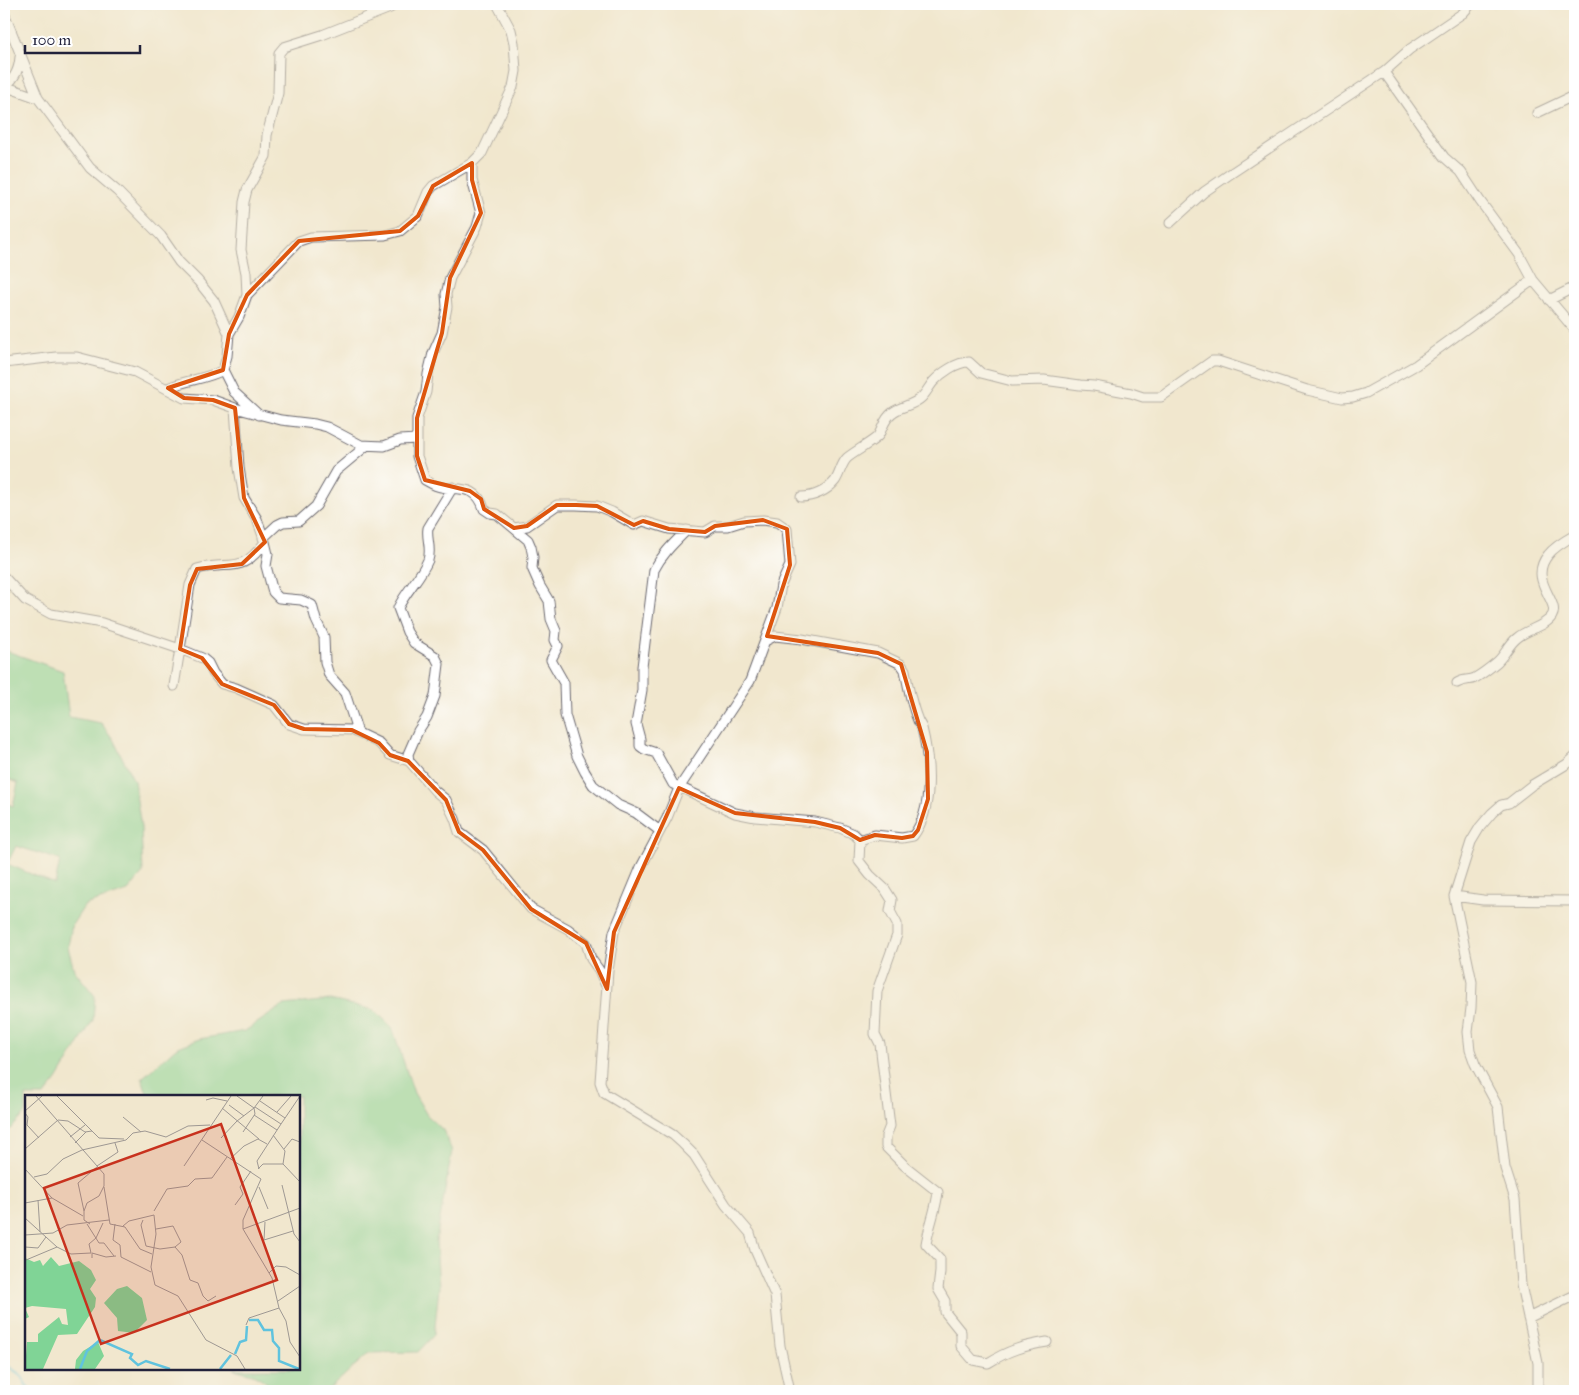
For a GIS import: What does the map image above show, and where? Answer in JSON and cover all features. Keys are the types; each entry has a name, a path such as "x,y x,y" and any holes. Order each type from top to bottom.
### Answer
{"street":[{"path":"259,415 234,392 223,370 227,356 229,334 239,317 247,295 242,250 244,202 247,190 266,156 267,135 278,93 280,52 284,47 322,35 396,4"},
{"path":"247,295 299,241 311,237 385,235 400,231 418,216 428,192 433,186 472,163 482,153 513,87 516,71 511,30 497,4"},
{"path":"1170,223 1204,192 1384,72 1410,49 1463,12 1471,4"},
{"path":"4,13 38,98 90,168 117,191 161,236 179,262 198,281 214,302 229,334"},
{"path":"20,57 19,69 14,78 5,86 38,98"},
{"path":"1384,72 1444,156 1461,172 1519,254 1533,280 1575,330"},
{"path":"1537,113 1575,95"},
{"path":"472,163 472,180 481,212 477,227 450,278 442,333 433,353 426,392 417,418 417,456 425,480 437,486 470,491 481,499 484,509 497,514 528,540 533,557 532,568 549,601 551,619 556,631 555,640 558,646 552,660 564,683 565,715 577,756 593,785 618,805 636,813 660,831"},
{"path":"801,498 812,497 835,481 846,460 863,446 877,438 886,419 893,411 913,405 922,397 934,381 964,362 969,362 981,372 1012,382 1044,380 1094,386 1143,397 1161,397 1212,361 1218,360 1307,390 1342,398 1353,397 1366,393 1416,365 1533,280"},
{"path":"1549,300 1575,286"},
{"path":"4,363 56,357 77,357 135,372 184,398 213,400 259,415 327,427 361,445 384,446 400,440 416,438"},
{"path":"168,388 223,370"},
{"path":"235,408 239,468 244,498 257,519 264,540 268,554 266,566 273,592 279,598 301,600 312,606 324,637 325,662 329,675 345,693 358,733"},
{"path":"174,686 190,585 197,569 207,566 242,564 255,556 264,540 283,522 299,521 316,506 336,471 366,446"},
{"path":"409,761 408,754 418,732 428,718 435,696 439,664 435,656 414,643 407,632 398,608 428,559 430,548 426,535 428,528 453,487"},
{"path":"514,528 527,526 557,505 576,505 597,506 612,512 634,525 643,521 656,526 705,532 716,526 728,526 744,521 763,520 777,522 787,529 790,565 781,585 777,608 750,681 679,788 638,874 614,932 608,971 600,1082 604,1093 673,1135 694,1155 726,1205 750,1233 755,1250 776,1296 780,1346 790,1391"},
{"path":"687,530 671,545 654,570 642,667 642,690 636,724 640,746 644,750 656,753 673,784 735,814 815,822 840,828 854,834 860,840 860,861 870,875 885,889 892,900 890,911 896,924 897,935 877,991 875,1034 880,1044 890,1126 886,1136 886,1147 905,1166 938,1192 926,1244 940,1259 938,1289 945,1301 945,1312 961,1332 960,1346 973,1360 988,1363 1004,1353 1021,1346 1047,1342"},
{"path":"1457,683 1464,679 1474,679 1498,661 1515,639 1548,621 1553,614 1554,607 1543,586 1541,573 1543,563 1548,555 1575,534"},
{"path":"4,577 25,600 52,614 102,623 202,658 208,663 222,684 236,688 274,705 289,724 304,729 352,730 379,744 390,755 409,761 435,791 446,800 459,832 482,850 531,909 568,929 586,943 591,958 599,970 607,989"},
{"path":"765,641 775,636 878,653 901,664 905,670 917,719 922,726 927,752 928,799 918,830 913,836 902,838 875,835 860,840"},
{"path":"1538,1391 1538,1363 1521,1285 1515,1199 1505,1168 1498,1107 1475,1064 1470,1050 1468,1032 1472,1008 1472,982 1454,896 1471,842 1480,826 1492,812 1501,805 1510,804 1532,785 1567,764 1575,756"},
{"path":"1454,896 1483,900 1575,901"},
{"path":"1528,1318 1575,1295"}],"highlighted area":[{"path":"472,163 472,180 481,213 450,278 442,333 417,418 417,456 425,480 470,491 481,499 484,509 514,528 527,526 557,505 576,505 597,506 634,525 643,521 669,529 705,532 715,526 763,520 787,529 790,565 767,636 878,653 901,664 927,752 928,799 918,830 913,836 902,838 875,835 860,840 840,828 815,822 735,813 679,788 614,932 607,989 586,943 531,909 483,850 459,832 446,800 408,761 390,755 379,743 352,730 304,729 289,724 274,705 222,684 202,658 180,649 190,585 197,569 242,564 265,542 244,498 235,408 213,400 184,398 168,388 223,370 229,334 247,295 299,241 400,231 418,216 433,186"}],"green space":[{"path":"4,650 63,671 69,717 101,723 113,739 134,781 141,827 143,873 128,891 85,905 72,925 68,947 74,970 95,996 93,1020 57,1080 45,1095 25,1095 25,1114 4,1136 4,802 13,806 18,783 4,777","holes":["16,846 60,860 55,884 7,864"]},
{"path":"330,1000 374,1010 392,1027 414,1093 427,1115 443,1130 452,1151 436,1241 439,1288 434,1335 418,1352 369,1353 327,1391 278,1391 256,1375 238,1370 300,1370 300,1095 148,1095 142,1078 176,1048 199,1039 245,1031 284,1005"}],"waterway":[{"path":"4,1365 21,1375 26,1385 32,1391"}]}
